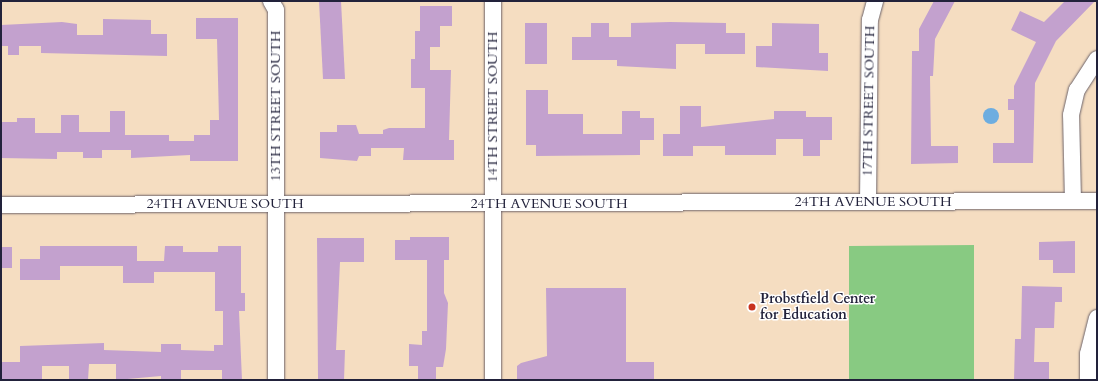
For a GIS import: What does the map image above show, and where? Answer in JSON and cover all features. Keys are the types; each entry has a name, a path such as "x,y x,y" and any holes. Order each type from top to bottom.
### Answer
{"street":[{"name":"13TH STREET SOUTH","path":"271,1 276,10 276,380"},
{"name":"14TH STREET SOUTH","path":"493,1 493,380"},
{"name":"17TH STREET SOUTH","path":"868,202 870,20 875,1"},
{"path":"1073,201 1071,115 1077,90 1097,59"},
{"name":"24TH AVENUE SOUTH","path":"1,205 276,203 494,205 1097,201"},
{"path":"1088,380 1088,354 1097,318"}],"green space":[{"path":"974,245 974,380 849,380 849,246"}],"water":[{"path":"988,108 994,108 999,113 997,122 994,124 988,124 983,119 983,113"}],"building":[{"path":"319,1 341,1 345,79 323,79"},
{"path":"934,1 955,1 935,39 933,76 930,76 931,146 958,146 958,163 911,164 912,51 919,51 919,29"},
{"path":"1065,1 1095,1 1056,41 1035,83 1033,163 993,163 993,143 1014,143 1014,110 1008,110 1008,99 1014,99 1014,86 1036,42 1011,30 1020,11 1044,22"},
{"path":"420,6 452,6 452,26 440,26 440,47 430,47 430,70 451,70 449,140 454,140 454,160 403,160 404,148 371,148 371,156 359,156 357,161 320,158 320,132 337,132 337,125 356,125 359,134 383,134 383,130 389,128 425,128 425,88 411,88 411,59 415,59 415,31 420,31"},
{"path":"196,18 238,18 238,161 190,161 190,155 131,158 131,150 102,150 102,158 83,158 83,152 57,152 57,159 1,158 1,122 17,122 17,118 35,118 35,133 61,133 61,115 79,115 79,132 110,132 110,111 125,111 125,135 169,135 169,141 194,141 194,135 210,135 210,120 219,120 217,39 196,39"},
{"path":"103,19 151,20 151,34 167,34 167,56 41,53 41,46 19,46 19,55 8,55 8,46 1,46 1,25 62,22 77,24 77,35 103,35"},
{"path":"525,23 547,23 547,64 525,64"},
{"path":"591,23 609,23 609,37 631,37 631,23 726,23 726,33 745,33 745,54 705,54 705,44 676,44 676,69 617,66 617,60 572,60 572,37 591,37"},
{"path":"772,23 819,24 819,53 828,53 828,71 756,67 756,46 772,46"},
{"path":"526,90 548,90 548,114 583,114 583,134 622,134 622,111 640,111 640,118 654,118 654,140 640,140 640,155 536,156 536,145 526,145"},
{"path":"680,106 701,106 701,127 774,119 774,111 806,111 806,117 832,117 832,140 820,140 820,156 803,156 803,139 776,139 776,155 725,155 725,146 693,146 693,156 663,156 663,134 680,134"},
{"path":"410,237 449,237 449,260 444,260 444,293 448,303 446,349 443,367 436,367 436,380 418,380 418,366 409,366 409,344 422,345 422,331 427,331 427,260 395,260 395,240 410,240"},
{"path":"317,238 364,238 364,262 340,262 336,350 345,350 344,380 318,380"},
{"path":"1075,241 1075,273 1053,273 1053,260 1039,260 1039,242"},
{"path":"40,246 137,246 137,261 164,261 165,246 183,246 183,252 218,252 218,246 241,246 241,293 245,293 245,311 239,311 242,380 222,380 222,370 181,370 181,380 161,380 161,376 116,380 116,364 89,364 88,380 69,380 69,366 42,366 42,380 1,380 1,362 20,362 20,346 104,343 104,350 161,352 161,344 181,344 181,350 214,351 214,345 223,345 223,311 215,311 215,272 154,272 154,283 123,283 123,266 60,266 60,280 20,280 20,259 40,259"},
{"path":"1,247 12,247 12,268 1,268"},
{"path":"1022,286 1062,287 1062,302 1055,302 1054,328 1035,328 1034,362 1049,362 1049,380 1014,380 1015,339 1021,339"},
{"path":"546,288 626,288 626,362 654,362 654,380 517,380 517,366 521,363 547,356"}],"place":[{"name":"Probstfield Center for Education","path":"752,307"}]}
